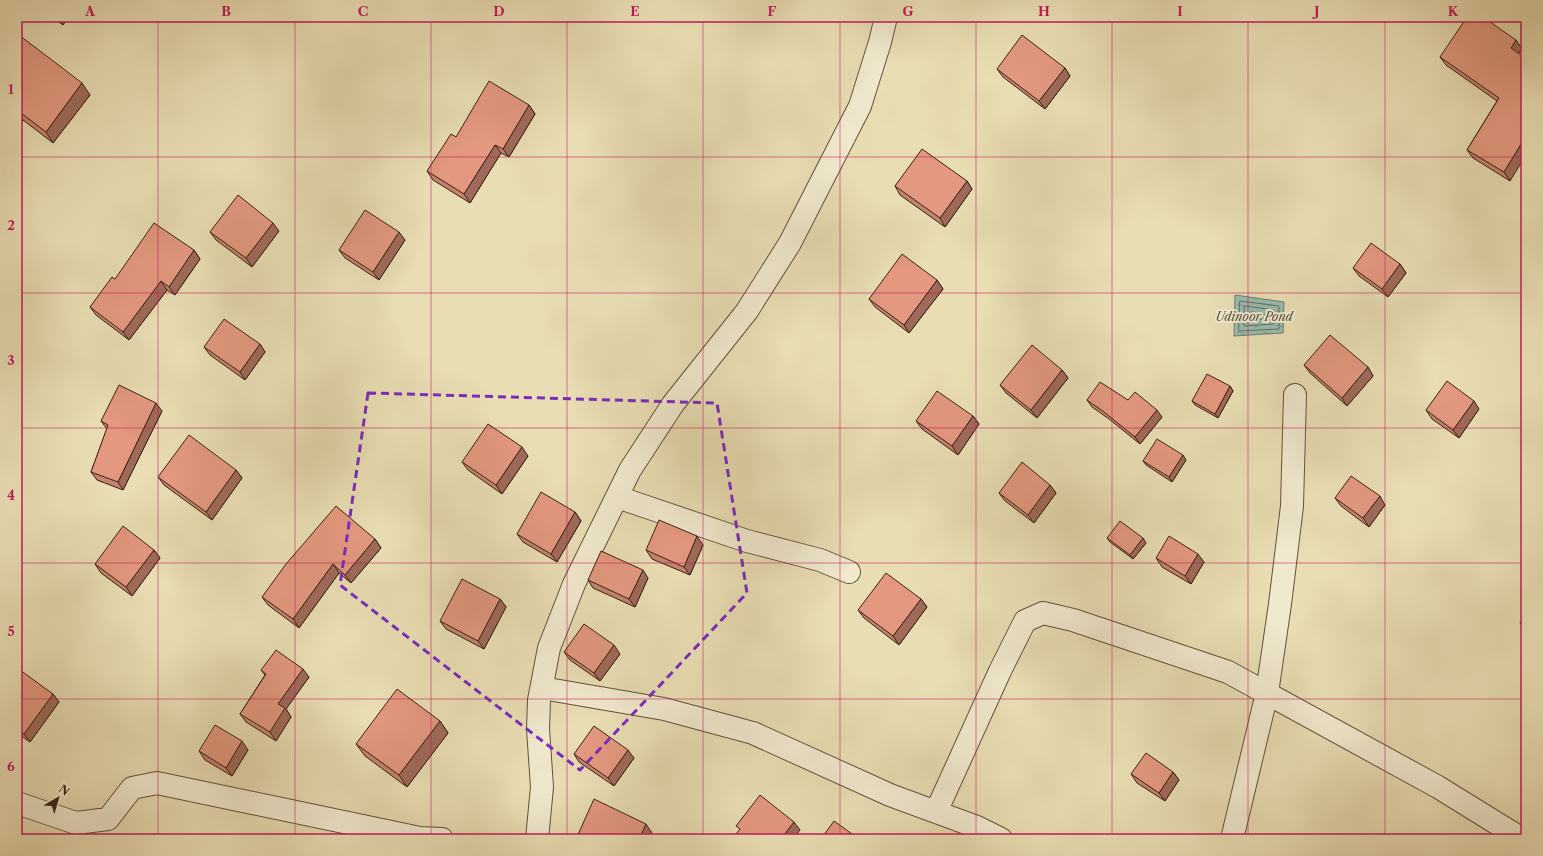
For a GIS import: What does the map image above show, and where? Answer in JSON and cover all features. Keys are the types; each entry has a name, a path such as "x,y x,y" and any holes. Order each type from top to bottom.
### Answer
{"street":[{"path":"537,839 542,786 538,729 539,700 549,648 571,591 630,470 673,404 747,311 790,243 860,106 880,42 886,17"},
{"path":"1232,839 1266,693 1292,506 1294,395"},
{"path":"617,497 746,541 820,560 849,572"},
{"path":"936,812 1000,671 1025,621 1044,613 1073,620 1228,672 1438,787 1522,839"},
{"path":"542,688 664,709 753,733 890,795 977,827 1001,839"},
{"path":"17,803 76,823 108,819 132,788 158,783 420,838 442,839"}],"highlighted area":[{"path":"368,393 717,403 747,593 580,770 340,585"}],"water":[{"name":"Udinoor Pond","path":"1235,295 1284,302 1283,333 1234,336"}],"building":[{"path":"1467,17 1483,17 1516,40 1511,48 1526,59 1526,136 1504,172 1467,150 1499,98 1440,57"},
{"path":"19,35 82,83 46,132 17,110 17,37"},
{"path":"1022,35 1065,68 1039,101 997,69"},
{"path":"489,81 529,105 503,149 495,145 464,194 427,171 451,134 456,137"},
{"path":"922,149 967,181 940,218 895,186"},
{"path":"238,195 273,223 246,258 210,232"},
{"path":"365,210 399,232 373,272 339,250"},
{"path":"154,223 194,250 169,287 161,281 123,332 90,307 112,277 115,279"},
{"path":"1371,243 1400,264 1382,289 1353,268"},
{"path":"902,254 937,280 904,325 869,299"},
{"path":"224,319 260,344 240,372 204,347"},
{"path":"1330,335 1368,367 1342,398 1304,365"},
{"path":"1032,345 1062,370 1031,410 1000,385"},
{"path":"1207,374 1230,386 1215,414 1192,401"},
{"path":"1447,381 1474,401 1453,430 1426,410"},
{"path":"1100,382 1128,400 1135,392 1157,410 1135,437 1087,400"},
{"path":"119,385 156,403 118,482 91,472 108,425 101,421"},
{"path":"937,391 973,416 952,446 916,421"},
{"path":"488,424 522,447 496,485 462,462"},
{"path":"189,435 236,470 206,512 158,477"},
{"path":"1157,439 1183,455 1169,477 1143,461"},
{"path":"1022,462 1050,485 1028,515 999,493"},
{"path":"1351,476 1380,496 1363,518 1335,498"},
{"path":"541,492 575,512 551,554 517,534"},
{"path":"336,506 375,539 345,575 333,564 293,619 262,597 286,564"},
{"path":"659,520 697,536 684,567 646,550"},
{"path":"1120,521 1143,538 1130,555 1107,538"},
{"path":"123,526 154,550 126,587 95,564"},
{"path":"1169,536 1198,554 1185,576 1156,558"},
{"path":"601,551 643,570 629,599 588,580"},
{"path":"886,573 921,599 893,636 858,610"},
{"path":"462,579 500,599 478,641 440,621"},
{"path":"1526,615 1526,627 1520,623"},
{"path":"584,624 614,645 594,673 564,652"},
{"path":"276,650 303,669 278,704 285,708 270,732 240,714 266,674 261,670"},
{"path":"20,670 53,694 24,734 17,729 17,675"},
{"path":"397,689 440,721 399,775 356,744"},
{"path":"215,725 242,741 226,768 199,751"},
{"path":"594,726 628,750 608,778 574,754"},
{"path":"1146,753 1173,772 1159,793 1131,774"},
{"path":"760,795 794,822 781,839 732,839 740,829 736,826"},
{"path":"594,799 646,824 639,839 576,839"},
{"path":"834,821 859,839 821,839"}]}
